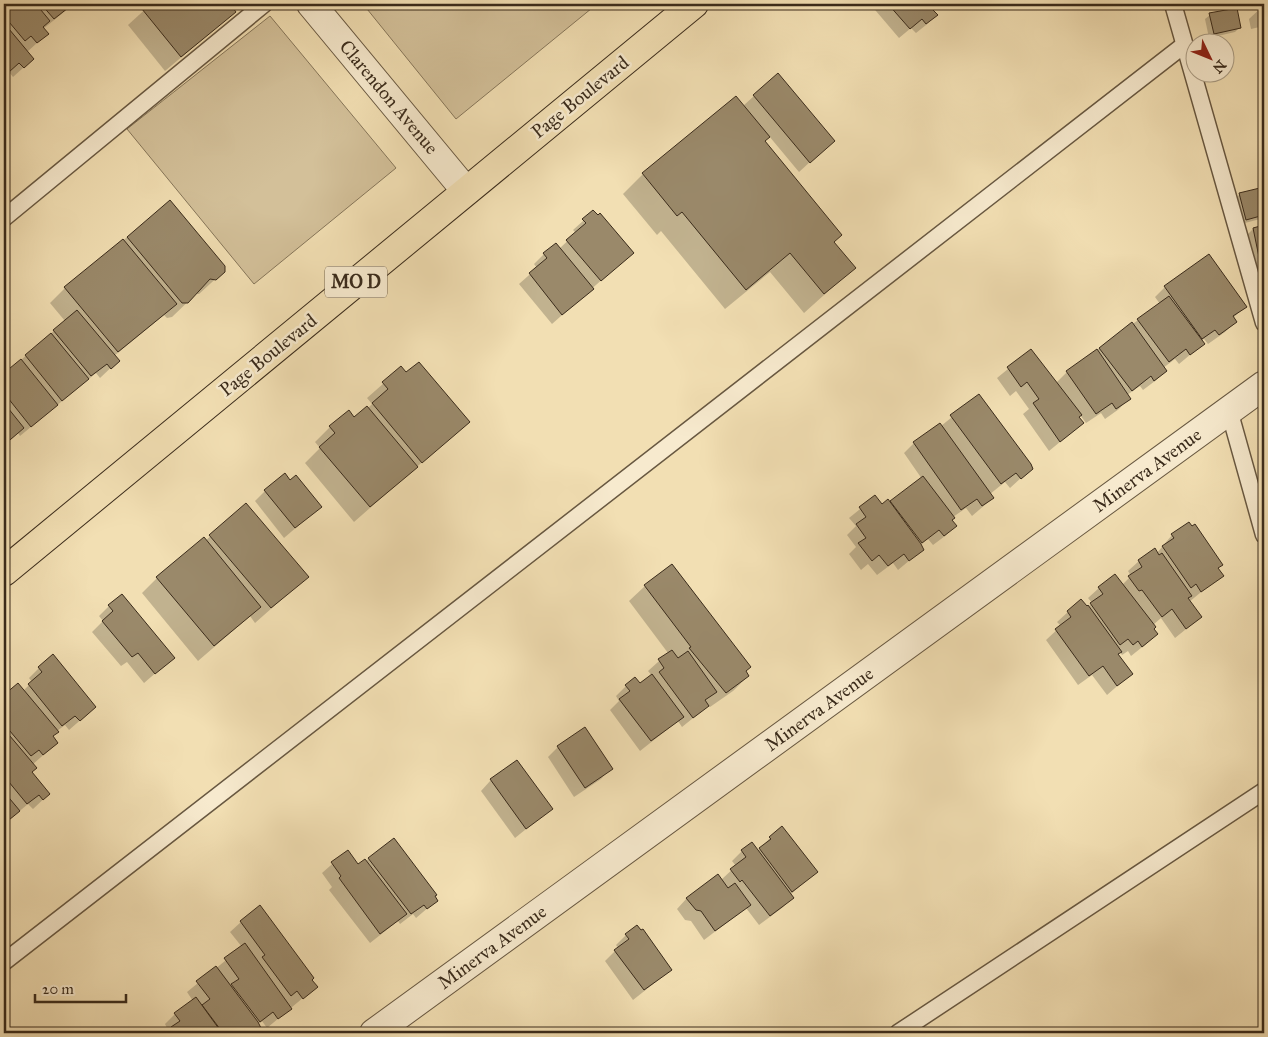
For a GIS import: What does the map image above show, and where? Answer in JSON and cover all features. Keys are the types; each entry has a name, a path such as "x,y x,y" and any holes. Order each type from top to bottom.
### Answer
{"main road":[{"name":"Page Boulevard","path":"4,572 694,4"}],"street":[{"name":"Clarendon Avenue","path":"311,4 466,191"},
{"name":"Minerva Avenue","path":"374,1033 1264,385"}],"lane":[{"path":"4,218 264,4"},
{"path":"1173,4 1264,323"},
{"path":"4,962 1184,45"},
{"path":"1229,410 1264,535"},
{"path":"898,1033 1264,791"}],"shaded area":[{"path":"363,4 597,4 456,119"},
{"path":"270,16 396,168 254,284 127,129"}],"building":[{"path":"4,4 36,4 50,21 43,27 49,34 37,43 31,36 25,41 4,16"},
{"path":"41,4 73,4 54,19"},
{"path":"149,4 230,4 236,12 181,57 142,9"},
{"path":"888,4 941,4 933,10 938,15 926,24 922,19 910,29"},
{"path":"1237,8 1241,28 1214,32 1209,13"},
{"path":"4,23 34,59 24,68 19,63 9,72 4,65"},
{"path":"778,73 835,141 810,163 753,95"},
{"path":"736,96 770,137 765,141 842,235 834,242 856,268 824,294 790,253 746,290 682,212 677,216 642,173"},
{"path":"1264,187 1264,215 1246,220 1239,193"},
{"path":"170,200 225,266 225,272 216,280 210,279 188,303 182,303 127,237"},
{"path":"593,210 598,215 600,213 634,253 601,281 566,240 586,223 582,219"},
{"path":"1264,225 1264,261 1260,262 1253,228"},
{"path":"123,239 177,304 118,352 64,287"},
{"path":"556,243 594,289 562,315 529,273 547,258 543,253"},
{"path":"1209,254 1247,307 1233,316 1237,322 1219,335 1215,330 1202,339 1164,286"},
{"path":"1169,296 1205,344 1190,355 1186,349 1169,362 1137,319"},
{"path":"77,310 120,361 111,369 107,364 91,376 53,330"},
{"path":"1132,322 1167,371 1154,381 1151,376 1132,391 1099,348"},
{"path":"51,333 89,379 62,401 25,355"},
{"path":"1031,349 1082,415 1079,417 1084,423 1060,442 1033,403 1039,399 1027,382 1021,387 1007,367"},
{"path":"1097,349 1131,399 1116,409 1112,403 1096,414 1066,371"},
{"path":"21,359 58,405 31,427 4,393 4,373"},
{"path":"419,362 470,422 422,463 372,403 388,389 382,382 401,366 406,372"},
{"path":"979,394 1031,464 1033,469 1021,479 1016,473 1001,484 950,415"},
{"path":"4,403 24,428 4,445"},
{"path":"367,406 418,467 370,507 319,447 335,433 329,426 349,410 354,417"},
{"path":"940,423 994,498 982,506 977,499 961,510 913,442"},
{"path":"285,473 290,480 296,475 322,507 295,528 264,490"},
{"path":"923,476 955,518 952,520 957,526 944,536 939,530 922,543 890,501"},
{"path":"875,495 882,504 888,499 921,544 924,550 909,561 904,554 888,566 879,555 872,561 858,543 866,538 856,524 866,517 859,507"},
{"path":"246,503 309,577 271,608 209,535"},
{"path":"1189,522 1192,526 1195,524 1223,565 1218,568 1224,576 1201,592 1196,584 1191,588 1162,546 1174,538 1171,534"},
{"path":"204,537 261,607 214,646 156,577"},
{"path":"1155,548 1159,555 1162,553 1192,596 1188,598 1202,617 1186,629 1172,609 1162,617 1142,590 1139,591 1128,576 1142,567 1138,560"},
{"path":"672,564 751,667 746,671 749,676 726,693 689,648 691,647 644,585"},
{"path":"1115,574 1156,627 1154,629 1158,634 1142,647 1138,641 1133,645 1128,639 1120,645 1090,603 1103,594 1098,587"},
{"path":"122,594 175,658 155,674 138,653 132,657 102,621 113,611 108,605"},
{"path":"1081,599 1088,605 1122,652 1118,654 1133,674 1117,686 1103,666 1089,676 1055,629 1071,617 1067,611"},
{"path":"672,650 678,658 688,651 717,692 705,700 709,706 693,718 659,672 664,668 658,659"},
{"path":"53,654 96,707 80,721 75,716 62,726 28,684 42,672 38,667"},
{"path":"652,674 684,717 651,741 619,699 630,691 625,685 635,677 640,683"},
{"path":"18,683 59,732 53,736 58,743 43,755 39,750 31,756 4,724 4,702 8,698 5,694"},
{"path":"585,727 613,769 585,788 557,746"},
{"path":"4,729 37,768 32,772 50,794 43,800 39,795 27,804 4,776"},
{"path":"517,760 553,809 526,829 490,779"},
{"path":"4,785 8,790 5,793 20,811 4,824"},
{"path":"782,826 818,872 792,892 759,848 771,839 769,837"},
{"path":"394,838 437,895 435,896 438,901 427,909 424,905 411,914 368,858"},
{"path":"752,842 794,898 770,916 742,880 740,882 730,869 746,857 741,850"},
{"path":"348,850 358,864 365,859 407,914 380,934 339,878 341,876 331,862"},
{"path":"718,874 728,888 735,883 751,905 715,931 701,911 696,910 686,898"},
{"path":"260,905 314,978 312,980 318,987 303,999 297,991 291,996 262,957 265,955 240,921"},
{"path":"637,925 641,930 643,929 672,970 644,990 614,950 629,939 625,934"},
{"path":"245,943 292,1009 278,1019 273,1012 260,1022 231,984 239,979 224,958"},
{"path":"216,966 262,1030 257,1033 223,1033 202,1005 210,999 196,981"},
{"path":"196,997 222,1033 176,1033 171,1027 180,1021 174,1013"}]}
